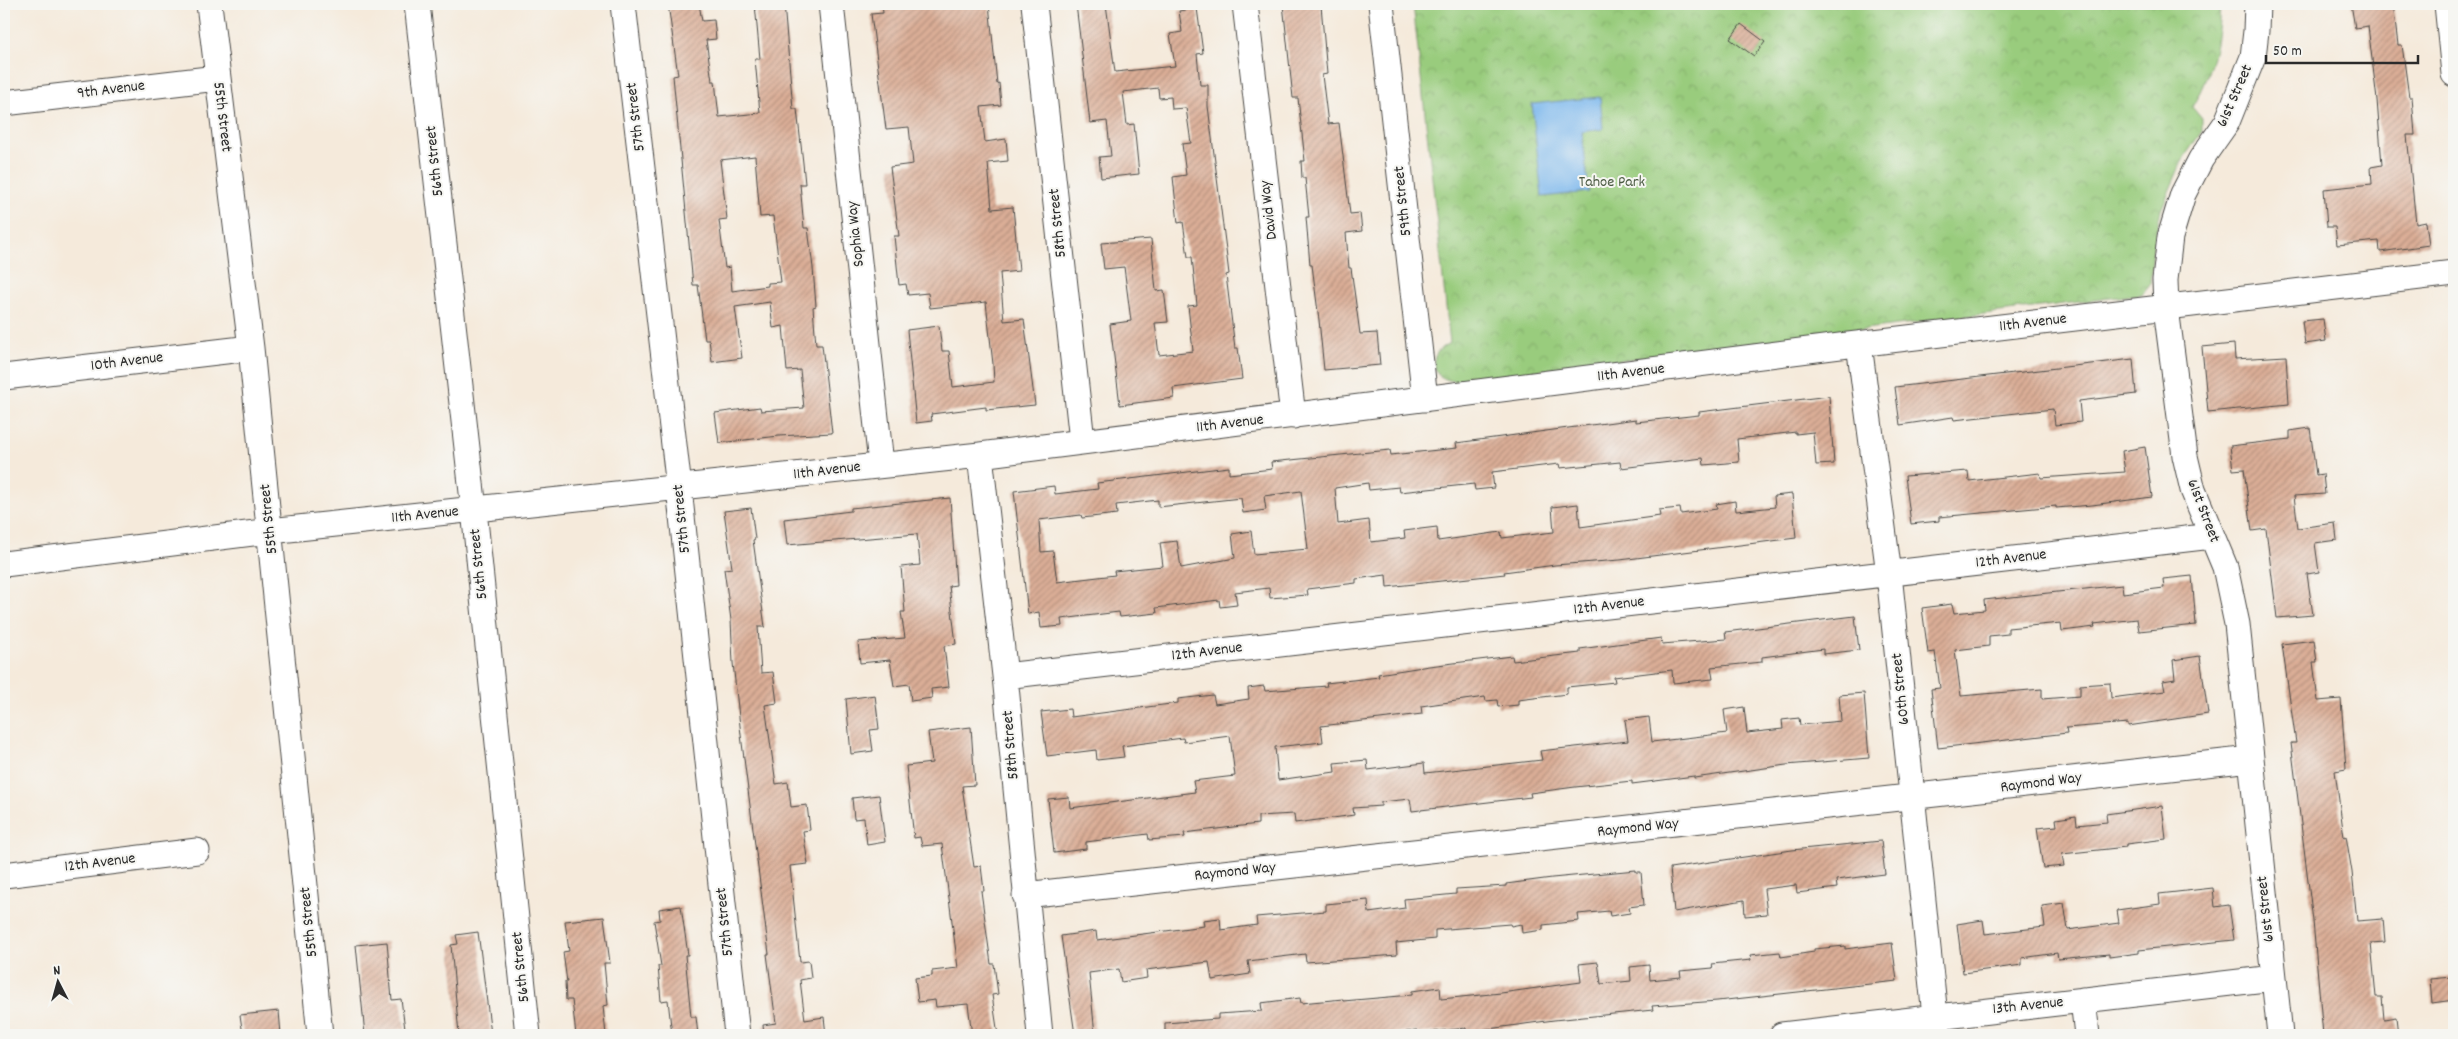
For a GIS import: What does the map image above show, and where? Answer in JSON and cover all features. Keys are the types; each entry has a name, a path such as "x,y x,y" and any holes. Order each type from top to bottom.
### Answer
{"street":[{"name":"55th Street","path":"208,4 251,348 320,1035"},
{"name":"56th Street","path":"417,4 474,510 528,1035"},
{"name":"57th Street","path":"623,4 679,488 737,1035"},
{"name":"Sophia Way","path":"831,4 882,464"},
{"name":"58th Street","path":"1034,4 1082,442"},
{"name":"David Way","path":"1245,4 1292,416"},
{"name":"59th Street","path":"1380,4 1425,399"},
{"name":"61st Street","path":"2256,4 2253,57 2227,122 2201,159 2177,212 2169,246 2165,280 2166,308 2185,456 2193,490 2224,567 2233,600 2280,1035"},
{"path":"2447,4 2454,74"},
{"name":"9th Avenue","path":"4,103 217,78"},
{"name":"11th Avenue","path":"4,564 270,530 474,510 882,464 980,455 1859,344 2454,273"},
{"name":"60th Street","path":"1859,344 1889,574 1935,1026"},
{"name":"10th Avenue","path":"4,377 251,348"},
{"name":"58th Street","path":"980,455 1005,676 1040,1035"},
{"name":"12th Avenue","path":"1005,676 2212,536"},
{"name":"Raymond Way","path":"1025,895 2251,759"},
{"name":"12th Avenue","path":"4,875 197,851"},
{"name":"13th Avenue","path":"1782,1035 1935,1026 2083,1000 2274,978"},
{"path":"2083,1000 2086,1035"}],"green space":[{"name":"Tahoe Park","path":"1413,4 2220,4 2218,31 2213,57 2199,95 2192,107 2202,119 2202,131 2183,159 2161,210 2153,247 2150,284 2142,294 1455,381 1440,375 1435,370 1434,365 1434,358 1437,352 1450,343"}],"water":[{"path":"1600,97 1603,129 1582,132 1589,192 1542,197 1532,104"}],"building":[{"path":"668,4 699,4 702,21 714,20 716,39 706,40 712,81 715,81 719,117 760,113 755,59 760,59 755,4 784,4 793,109 797,109 805,184 800,184 804,228 808,228 813,268 816,306 813,307 816,345 822,345 832,433 779,436 719,443 715,413 760,407 761,411 804,408 800,370 787,371 783,326 773,328 770,302 735,307 742,358 712,362 709,340 705,340 698,285 693,285 673,76 678,75","holes":["755,156 760,217 773,216 781,282 768,283 768,286 732,291 730,267 725,268 719,220 727,219 720,160"]},
{"path":"882,4 989,4 1001,105 981,107 985,142 1006,139 1008,161 988,163 992,209 1013,207 1019,271 1000,273 1004,321 1024,319 1035,405 986,410 986,407 931,414 932,421 916,423 907,330 939,326 942,351 949,351 953,387 994,382 993,364 986,302 930,308 928,293 908,295 906,284 899,285 894,236 899,236 890,167 913,164 909,127 886,129 871,14 883,13"},
{"path":"1076,4 1106,4 1115,72 1175,66 1170,34 1182,32 1179,11 1197,8 1203,53 1197,54 1200,85 1208,85 1208,106 1229,274 1226,275 1235,348 1238,348 1242,379 1173,388 1174,398 1120,405 1110,324 1131,321 1124,267 1104,269 1101,243 1151,239 1156,291 1164,290 1168,322 1155,323 1159,355 1193,351 1188,306 1197,305 1192,257 1188,257 1183,222 1178,223 1173,177 1186,175 1182,144 1191,143 1186,108 1172,109 1171,97 1159,98 1158,88 1123,92 1127,125 1134,124 1139,174 1101,178 1099,157 1111,156 1107,121 1090,123"},
{"path":"1283,4 1321,5 1327,74 1322,75 1328,124 1339,123 1350,214 1360,213 1362,231 1346,233 1349,268 1351,268 1360,334 1377,333 1380,365 1324,370 1312,265 1310,265 1306,217 1309,217 1305,178 1302,178 1301,161 1305,161 1298,98 1293,98"},
{"path":"2351,4 2393,4 2398,45 2402,45 2409,97 2412,97 2415,135 2407,135 2416,224 2426,222 2429,245 2380,252 2379,241 2337,245 2335,227 2327,227 2324,189 2372,184 2371,167 2382,165 2377,100 2368,26 2355,28"},
{"path":"1741,24 1765,42 1754,56 1730,39"},
{"path":"2323,319 2326,341 2305,344 2302,321"},
{"path":"2234,344 2235,359 2286,356 2289,404 2208,412 2202,347"},
{"path":"2133,359 2136,394 2079,401 2081,422 2055,425 2053,409 1954,420 1953,417 1900,425 1895,387"},
{"path":"1829,396 1834,464 1816,465 1813,432 1796,434 1796,432 1737,439 1739,462 1704,465 1703,458 1621,468 1620,462 1560,468 1559,464 1492,472 1494,488 1475,490 1474,484 1400,492 1399,487 1369,490 1368,483 1335,488 1338,524 1369,520 1371,542 1405,538 1404,531 1437,527 1438,541 1501,532 1502,538 1554,532 1552,507 1578,504 1580,527 1660,516 1659,510 1680,508 1681,514 1717,509 1716,504 1735,501 1736,511 1775,507 1774,496 1792,494 1796,538 1620,560 1555,565 1504,572 1505,574 1387,587 1386,575 1356,579 1356,583 1307,589 1308,595 1270,598 1269,588 1235,592 1237,605 1220,607 1219,600 1156,608 1157,613 1120,617 1119,612 1061,619 1062,626 1041,628 1039,612 1028,614 1014,491 1054,486 1055,494 1098,489 1097,483 1229,467 1229,474 1272,469 1271,462 1390,450 1391,455 1457,448 1456,443 1636,419 1636,422 1699,415 1699,412","holes":["1301,491 1308,549 1254,554 1251,531 1232,534 1235,558 1181,568 1177,541 1160,543 1163,566 1114,571 1115,575 1057,582 1053,551 1041,552 1039,520 1081,515 1082,518 1117,514 1116,505 1158,500 1158,507 1241,498 1243,513 1266,510 1264,496"]},
{"path":"2310,428 2316,475 2323,474 2325,494 2294,496 2298,528 2335,523 2337,540 2315,543 2319,572 2307,574 2313,615 2277,618 2266,529 2252,531 2244,469 2233,470 2230,446 2290,439 2290,431"},
{"path":"2145,447 2152,497 2092,505 2056,508 2056,506 1939,517 1939,521 1911,524 1905,476 1968,471 1969,481 2040,473 2041,478 2125,472 2122,451"},
{"path":"950,498 956,585 949,586 956,644 944,646 949,687 931,689 932,698 911,701 909,684 894,686 890,660 860,663 858,642 905,638 901,612 905,612 901,567 920,565 917,534 787,545 784,519 851,511 851,508"},
{"path":"751,508 755,539 753,540 765,627 758,627 761,673 773,672 777,703 765,705 776,784 788,782 791,807 807,805 810,830 803,831 808,864 790,866 800,962 809,961 811,978 800,980 805,1020 824,1017 826,1035 764,1035 763,1025 776,1023 741,735 733,663 731,620 724,569 732,568 724,511"},
{"path":"2192,576 2196,625 2139,631 2137,619 2094,624 2095,627 2062,631 2061,623 2008,628 2008,634 1989,636 1989,646 1955,650 1961,696 2042,689 2042,699 2080,696 2080,685 2110,683 2111,698 2165,691 2163,681 2175,679 2173,660 2200,656 2208,714 2128,726 2128,723 2066,728 2067,733 1938,748 1931,689 1940,688 1935,652 1928,653 1922,608 1952,604 1954,613 1985,610 1984,600 2122,585 2123,593 2164,588 2163,579"},
{"path":"1855,616 1859,650 1823,654 1823,649 1762,657 1762,662 1711,667 1713,679 1673,683 1672,670 1614,677 1615,682 1567,687 1567,694 1518,700 1518,705 1498,707 1497,700 1486,701 1485,697 1421,706 1422,714 1321,726 1323,742 1275,747 1278,780 1335,772 1334,763 1367,760 1368,770 1424,763 1425,773 1542,760 1540,751 1628,741 1625,720 1649,717 1652,742 1727,733 1724,710 1744,707 1747,733 1783,729 1782,720 1799,718 1800,725 1841,721 1839,695 1864,693 1869,758 1786,765 1694,778 1694,776 1632,784 1632,781 1575,787 1530,793 1531,797 1412,811 1410,799 1381,802 1381,806 1353,808 1354,815 1295,823 1294,814 1258,816 1258,824 1184,833 1185,837 1149,840 1148,834 1086,842 1086,849 1054,853 1048,799 1069,797 1070,808 1195,792 1193,781 1235,776 1230,736 1184,742 1183,738 1122,746 1124,757 1097,760 1096,750 1047,756 1041,712 1070,709 1071,717 1178,703 1178,699 1213,695 1215,704 1249,699 1248,688 1264,686 1265,691 1327,686 1326,683 1379,677 1378,674 1429,666 1512,656 1513,661 1580,653 1580,649 1661,638 1662,644 1726,639 1725,632"},
{"path":"2314,640 2317,662 2313,662 2318,701 2341,699 2346,769 2335,771 2344,837 2346,836 2352,872 2357,921 2383,919 2385,942 2371,943 2376,997 2382,997 2384,1019 2396,1017 2398,1035 2323,1035 2313,921 2291,743 2296,743 2282,644"},
{"path":"875,695 879,729 870,730 873,751 851,754 846,699"},
{"path":"971,727 975,785 962,786 974,867 981,866 984,891 981,891 991,964 994,964 998,994 992,995 998,1035 972,1035 968,1004 936,1007 935,1000 918,1002 915,978 932,976 932,971 958,968 942,844 922,846 920,837 914,838 906,766 932,763 928,732"},
{"path":"879,795 885,842 867,845 864,818 854,819 852,798"},
{"path":"2162,806 2166,839 2126,844 2126,847 2062,854 2064,866 2043,868 2037,828 2057,826 2056,819 2076,816 2077,825 2107,822 2106,814"},
{"path":"1881,841 1885,874 1836,880 1837,888 1797,893 1796,885 1764,889 1767,914 1745,916 1744,900 1674,912 1670,868 1792,850"},
{"path":"1636,870 1636,872 1641,872 1644,905 1629,907 1630,913 1610,916 1609,911 1578,914 1579,921 1543,925 1543,930 1522,933 1521,924 1511,926 1510,924 1435,930 1435,939 1396,943 1397,955 1306,962 1305,954 1248,961 1250,974 1212,980 1209,962 1146,970 1147,978 1121,982 1119,969 1089,973 1095,1035 1075,1035 1061,936 1096,931 1097,940 1204,926 1203,920 1220,918 1221,930 1257,925 1256,917 1326,911 1326,904 1368,900 1369,913 1405,908 1404,899 1456,894 1456,889 1506,886 1506,884 1552,878"},
{"path":"2213,888 2215,907 2229,905 2234,940 2139,950 2139,953 2109,957 2109,954 2058,959 2057,953 2022,958 2022,965 1963,973 1957,924 1983,920 1985,934 2045,927 2042,906 2064,903 2068,930 2119,923 2117,910 2160,904 2159,894"},
{"path":"681,906 688,955 685,955 691,1017 696,1017 698,1035 672,1035 668,1000 661,1001 658,966 661,966 654,921 660,920 659,909"},
{"path":"604,917 610,963 604,963 608,1005 603,1006 606,1035 576,1035 572,1000 566,1000 565,982 567,982 563,952 569,951 565,921"},
{"path":"478,932 491,1034 459,1035 451,945 458,944 456,935"},
{"path":"387,942 392,1000 401,999 405,1029 394,1030 395,1035 365,1035 356,945"},
{"path":"1892,943 1897,981 1717,1001 1652,1006 1653,1010 1554,1020 1466,1032 1466,1028 1417,1034 1417,1031 1370,1035 1165,1035 1165,1023 1218,1019 1218,1014 1262,1011 1261,1003 1300,998 1301,1003 1343,999 1343,1001 1412,995 1412,991 1440,987 1441,999 1501,993 1581,982 1579,964 1598,962 1601,984 1631,981 1630,967 1649,965 1650,980 1681,977 1680,971 1713,968 1712,964 1751,960 1750,955 1780,952 1781,957 1814,952 1814,949 1845,946 1845,949"},
{"path":"2451,977 2454,1000 2432,1003 2430,979"},
{"path":"279,1011 281,1035 243,1035 240,1015"}]}
